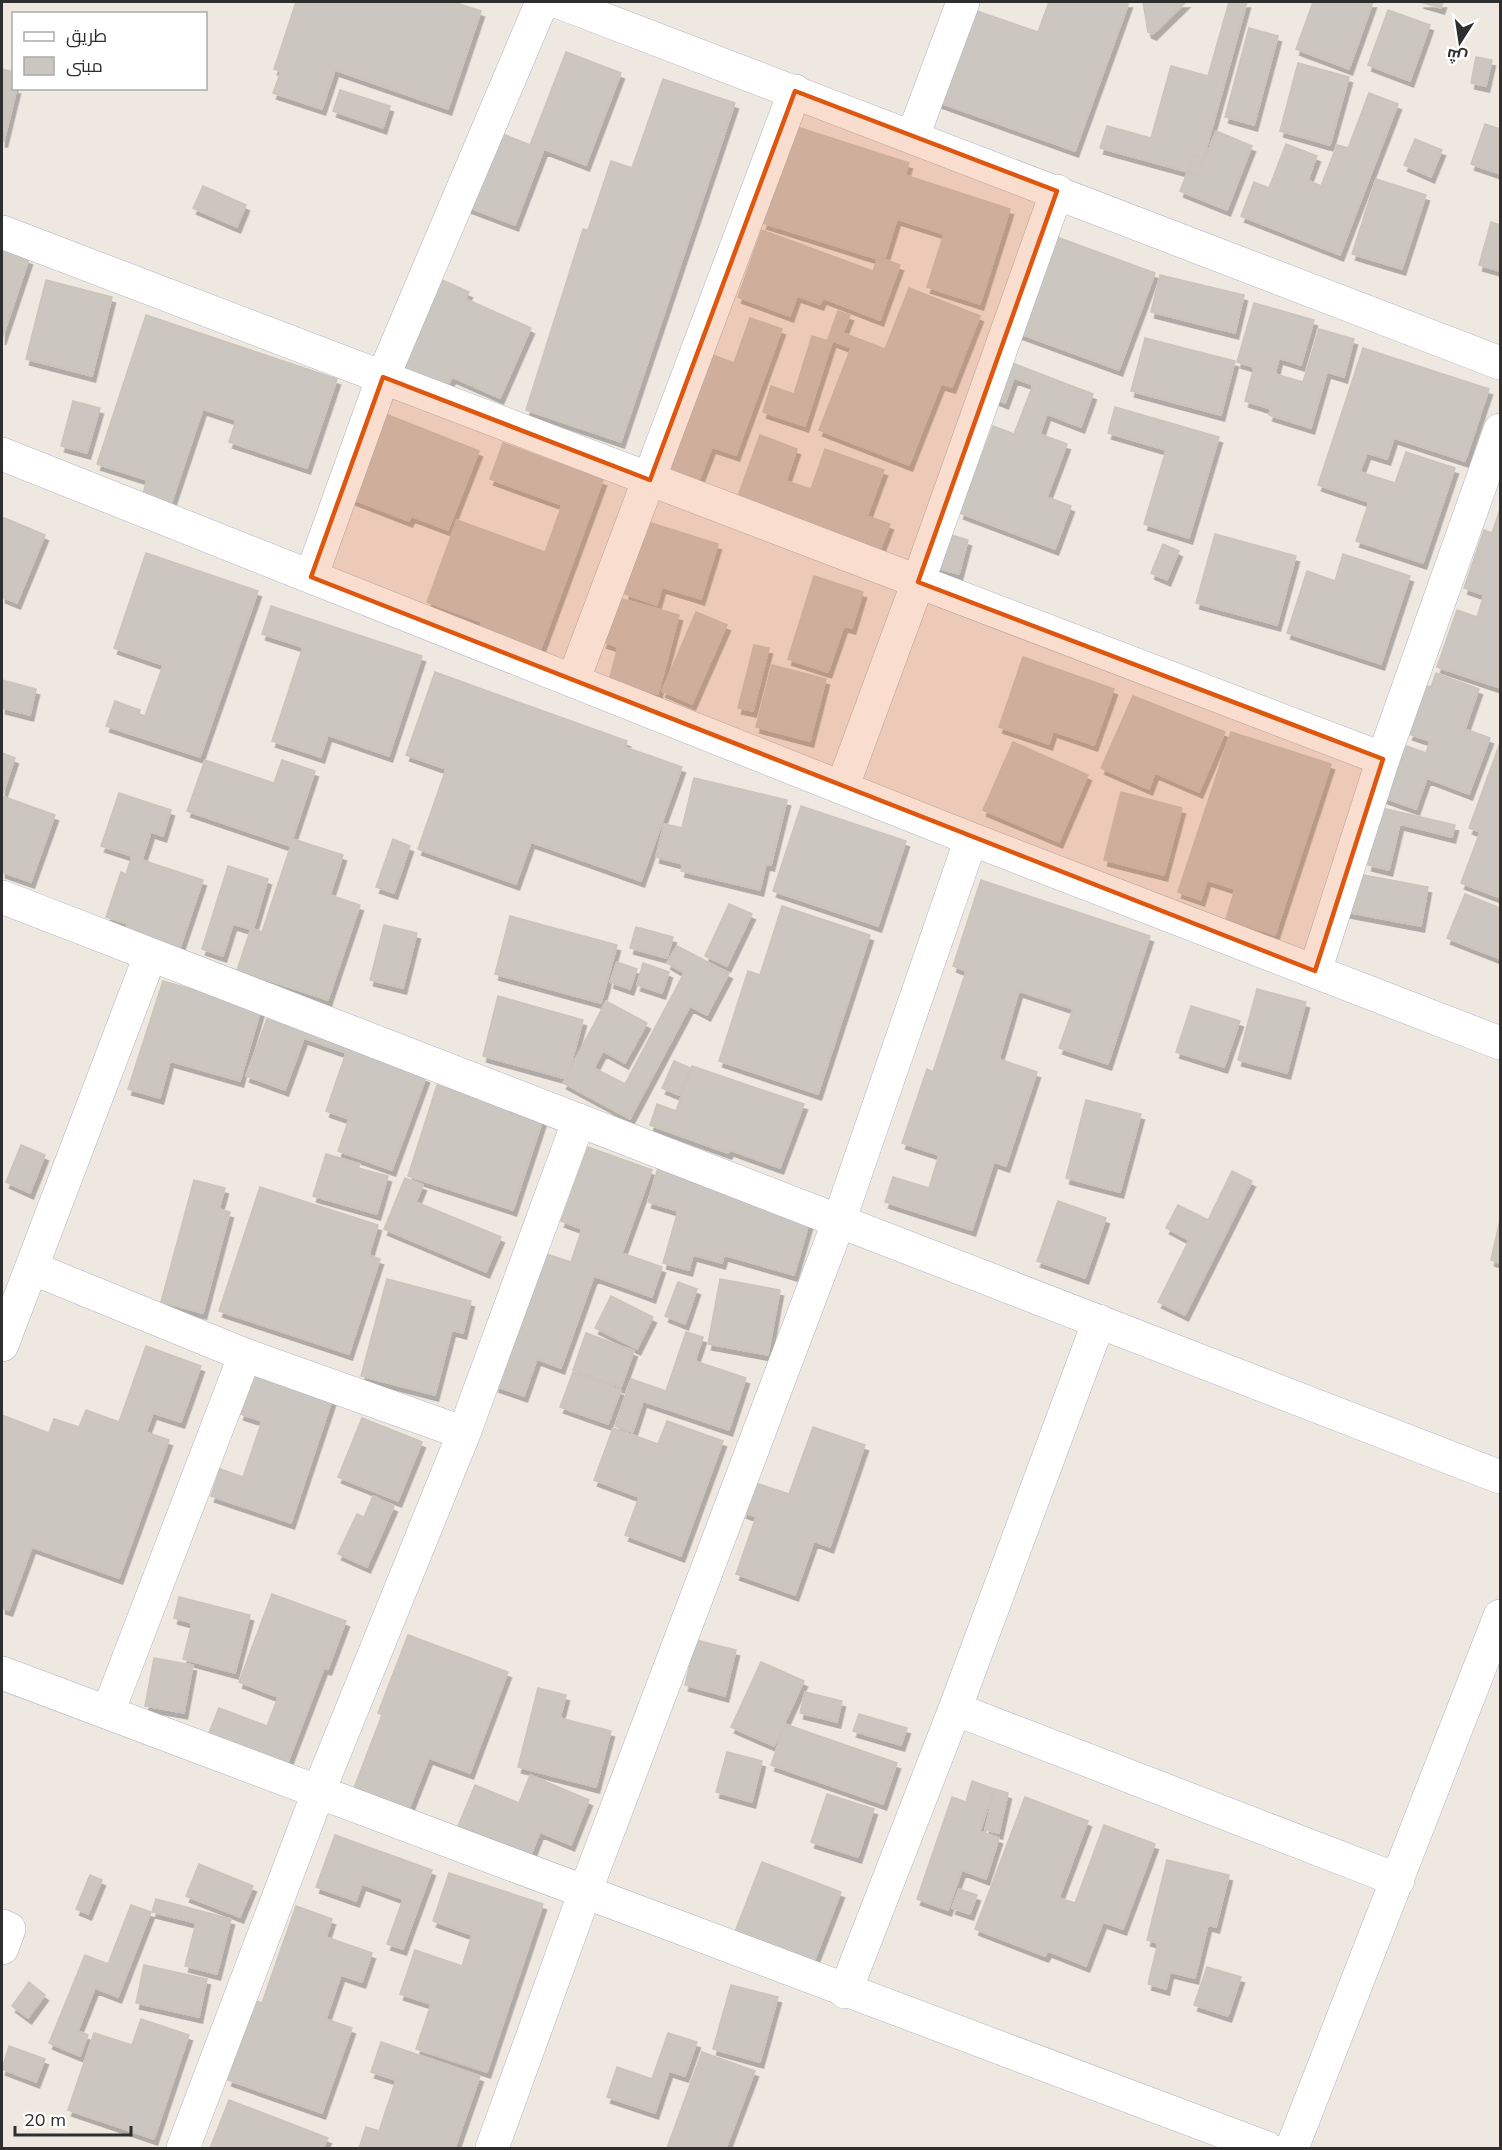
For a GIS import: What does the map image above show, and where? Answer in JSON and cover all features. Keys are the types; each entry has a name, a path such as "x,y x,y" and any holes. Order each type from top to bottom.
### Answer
{"street":[{"path":"311,577 383,377 542,2"},
{"path":"560,2 1500,363"},
{"path":"912,136 963,2"},
{"path":"573,681 795,91"},
{"path":"842,788 1057,191"},
{"path":"2,232 1383,759"},
{"path":"1315,971 1383,759 1500,430"},
{"path":"2,454 971,839 1500,1043"},
{"path":"492,2148 585,1892 839,1221 971,839"},
{"path":"2,897 1500,1477"},
{"path":"2,1345 150,956"},
{"path":"183,2148 318,1793 464,1433 579,1120"},
{"path":"32,1268 245,1355 464,1433"},
{"path":"845,1992 955,1709 1098,1321"},
{"path":"108,1712 245,1355"},
{"path":"1292,2148 1398,1880 1489,1683 1500,1616"},
{"path":"2,1673 845,1992 1267,2148"},
{"path":"955,1709 1398,1880"},
{"path":"2,1926 9,1929 2,1948"}],"highlighted area":[{"path":"795,91 1057,191 918,582 1383,759 1315,971 311,577 383,377 650,480"}],"building":[{"path":"296,2 453,2 481,11 448,109 335,70 322,109 273,93 281,71 274,69"},
{"path":"1049,2 1129,2 1075,151 938,102 971,9 1038,32"},
{"path":"1143,2 1186,2 1153,34 1148,32"},
{"path":"1229,2 1247,2 1199,175 1100,148 1107,126 1151,138 1171,66 1208,76"},
{"path":"1313,2 1373,2 1349,69 1296,49"},
{"path":"1420,2 1443,2 1441,8"},
{"path":"1388,10 1430,25 1410,81 1368,65"},
{"path":"1249,28 1278,36 1254,125 1225,117"},
{"path":"566,52 621,73 586,165 544,149 515,225 457,203 486,127 530,145"},
{"path":"1476,57 1492,60 1486,86 1471,83"},
{"path":"1298,63 1349,77 1330,145 1280,131"},
{"path":"2,69 12,72 12,90 17,90 4,141 2,141"},
{"path":"663,79 735,103 621,442 526,410 583,229 588,230 611,161 632,168"},
{"path":"340,90 390,106 383,128 333,111"},
{"path":"1369,93 1398,104 1340,255 1241,216 1254,182 1269,188 1286,144 1317,156 1308,180 1321,186 1337,145 1348,148"},
{"path":"1485,124 1500,129 1500,174 1471,164"},
{"path":"794,126 909,163 905,175 1010,209 980,304 927,287 944,234 897,219 884,261 763,223"},
{"path":"1216,131 1252,146 1227,210 1180,191 1194,155 1205,159"},
{"path":"1415,139 1442,150 1431,177 1404,165"},
{"path":"1376,179 1426,195 1402,269 1352,254"},
{"path":"203,186 246,205 237,227 193,208"},
{"path":"1491,222 1500,225 1500,271 1479,265"},
{"path":"762,230 873,271 878,257 900,265 880,320 823,298 820,304 797,296 790,316 738,297"},
{"path":"1054,236 1155,273 1119,370 1018,333"},
{"path":"2,249 29,259 2,339"},
{"path":"424,272 469,292 466,299 531,328 500,398 452,377 446,390 384,362"},
{"path":"1160,275 1244,295 1235,333 1151,312"},
{"path":"46,280 112,297 92,376 26,359"},
{"path":"909,288 980,316 952,387 941,384 909,465 819,430 851,348 828,339 838,311 850,315 843,333 885,349"},
{"path":"1254,303 1314,320 1301,365 1279,358 1275,374 1303,382 1319,329 1354,339 1344,377 1327,372 1311,428 1269,415 1271,409 1245,401 1254,367 1237,362"},
{"path":"146,315 337,379 307,468 229,442 236,420 203,409 169,510 141,500 147,480 97,464"},
{"path":"750,318 782,329 736,455 712,447 695,491 656,476 702,351 734,363"},
{"path":"812,336 832,342 805,426 763,412 771,386 794,394"},
{"path":"1145,338 1235,361 1221,415 1131,391"},
{"path":"1363,348 1489,389 1465,461 1394,438 1387,459 1367,453 1360,472 1395,483 1406,452 1455,468 1423,563 1356,541 1369,502 1318,485"},
{"path":"1002,359 1093,394 1081,427 1047,414 1040,434 1067,444 1047,497 1071,506 1055,549 960,513 993,426 1014,434 1033,385 1014,378 1005,403 988,396"},
{"path":"73,401 100,408 87,453 61,446"},
{"path":"1115,407 1219,437 1189,538 1144,524 1166,450 1108,433"},
{"path":"373,409 479,451 448,530 411,516 409,521 339,494"},
{"path":"760,435 797,449 786,481 811,489 825,449 884,470 867,516 890,524 880,550 737,499"},
{"path":"503,443 603,480 540,651 479,629 482,622 427,602 457,520 545,552 562,505 490,479"},
{"path":"1500,509 1500,688 1437,667 1457,610 1477,617 1484,595 1464,588 1484,530 1492,533"},
{"path":"2,517 45,535 17,603 2,597"},
{"path":"648,522 718,544 701,599 662,587 657,605 625,594"},
{"path":"938,531 968,540 959,574 929,566"},
{"path":"1215,534 1296,556 1277,625 1196,603"},
{"path":"1163,544 1179,551 1167,580 1151,573"},
{"path":"146,553 258,591 200,757 106,726 115,701 140,710 139,714 145,716 163,665 114,648"},
{"path":"1343,554 1410,576 1381,664 1287,633 1307,571 1335,581"},
{"path":"814,576 863,592 852,628 844,626 828,672 788,659"},
{"path":"615,597 679,615 658,694 609,681 618,647 603,642"},
{"path":"271,606 422,656 389,756 328,735 321,757 272,741 303,647 262,634"},
{"path":"696,612 727,625 692,704 662,691"},
{"path":"754,645 769,648 753,711 738,708"},
{"path":"1023,657 1114,689 1094,745 1053,731 1049,744 999,727"},
{"path":"772,665 826,679 810,741 756,727"},
{"path":"435,672 627,741 625,747 682,767 641,881 531,842 516,884 418,849 446,769 406,755"},
{"path":"1436,673 1479,689 1465,729 1490,738 1469,794 1427,778 1416,809 1382,797 1401,744 1426,753 1430,741 1409,734 1427,686 1431,687"},
{"path":"2,680 36,689 30,715 2,708"},
{"path":"1133,696 1225,732 1199,792 1155,773 1149,789 1101,768"},
{"path":"1231,732 1331,764 1275,935 1226,919 1235,889 1207,880 1201,900 1178,892"},
{"path":"1013,742 1088,775 1059,842 983,810"},
{"path":"1500,743 1500,898 1461,883 1480,832 1469,828"},
{"path":"2,753 15,758 2,796"},
{"path":"205,760 274,783 282,760 315,771 290,846 187,811"},
{"path":"694,778 787,800 771,865 766,864 760,890 681,871 683,864 656,857 664,824 682,828"},
{"path":"1121,792 1182,808 1164,875 1104,860"},
{"path":"119,793 171,810 163,836 151,832 142,860 203,880 180,948 126,930 128,924 106,917 121,872 126,874 132,856 101,846"},
{"path":"2,796 55,815 31,882 2,872"},
{"path":"801,806 906,841 878,926 773,891"},
{"path":"1382,808 1455,825 1452,837 1400,824 1389,870 1368,865"},
{"path":"293,839 343,855 330,895 360,905 328,1000 237,970 251,928 262,932"},
{"path":"393,839 410,846 394,893 376,887"},
{"path":"228,866 268,879 253,930 233,924 223,956 202,949"},
{"path":"1353,873 1428,887 1421,926 1346,912"},
{"path":"981,880 1150,936 1108,1064 1059,1048 1073,1009 1019,991 999,1059 1037,1072 1006,1166 994,1162 972,1230 885,1202 893,1177 929,1188 939,1155 902,1143 927,1069 933,1072 966,971 953,966"},
{"path":"1465,894 1500,908 1500,959 1447,938"},
{"path":"729,904 752,914 727,966 705,956"},
{"path":"782,906 870,935 818,1094 719,1061 748,971 760,975"},
{"path":"510,916 617,945 601,1003 495,974"},
{"path":"384,925 417,933 403,988 370,980"},
{"path":"636,927 673,937 667,958 630,948"},
{"path":"677,946 729,973 707,1015 690,1006 630,1119 563,1083 606,1001 647,1023 625,1063 603,1051 594,1068 625,1084 684,973 667,963"},
{"path":"617,962 637,969 630,989 610,982"},
{"path":"643,963 669,972 662,993 637,985"},
{"path":"163,981 261,1009 240,1081 170,1061 160,1098 128,1089"},
{"path":"1257,989 1306,1002 1287,1073 1238,1060"},
{"path":"498,996 583,1020 567,1079 483,1056"},
{"path":"1191,1006 1240,1021 1224,1067 1176,1052"},
{"path":"267,1019 426,1077 392,1170 338,1151 349,1119 326,1111 346,1053 304,1038 285,1090 246,1076"},
{"path":"674,1061 690,1068 679,1095 662,1088"},
{"path":"692,1066 804,1104 780,1168 730,1150 728,1153 650,1125 657,1104 676,1111"},
{"path":"437,1085 543,1119 513,1210 408,1176"},
{"path":"1086,1100 1141,1114 1120,1192 1066,1178"},
{"path":"21,1145 45,1155 30,1193 6,1182"},
{"path":"588,1147 652,1170 622,1253 662,1267 652,1297 594,1276 561,1368 537,1359 524,1396 495,1386 543,1253 571,1262 582,1229 561,1221"},
{"path":"326,1154 360,1164 358,1168 388,1176 377,1214 313,1196"},
{"path":"658,1168 812,1213 794,1275 724,1255 722,1263 693,1255 689,1270 663,1263 678,1211 648,1202"},
{"path":"1232,1171 1252,1181 1185,1315 1158,1302 1189,1240 1166,1228 1178,1205 1208,1220"},
{"path":"405,1178 423,1185 416,1202 501,1237 486,1272 384,1229"},
{"path":"194,1180 225,1188 219,1209 230,1212 203,1313 161,1302"},
{"path":"260,1187 378,1225 369,1255 380,1259 349,1354 219,1311"},
{"path":"1058,1201 1106,1218 1085,1278 1037,1261"},
{"path":"1500,1220 1500,1263 1491,1260"},
{"path":"387,1279 471,1301 463,1333 452,1330 435,1395 361,1376"},
{"path":"720,1279 780,1290 768,1355 708,1344"},
{"path":"678,1282 697,1289 685,1324 665,1316"},
{"path":"611,1296 653,1317 637,1349 595,1328"},
{"path":"686,1332 703,1337 695,1361 746,1378 729,1430 643,1401 633,1432 615,1426 631,1379 666,1391"},
{"path":"586,1333 634,1351 621,1387 573,1370"},
{"path":"146,1346 201,1366 181,1422 153,1413 146,1432 169,1440 119,1578 32,1547 9,1610 2,1608 2,1415 49,1433 54,1419 79,1427 86,1410 119,1422"},
{"path":"573,1372 621,1390 608,1424 560,1407"},
{"path":"253,1373 332,1400 291,1523 211,1496 220,1469 243,1477 262,1421 240,1414"},
{"path":"362,1418 422,1442 398,1501 338,1477"},
{"path":"667,1421 723,1441 681,1556 625,1535 639,1497 594,1480 613,1428 658,1444"},
{"path":"813,1427 865,1445 830,1547 814,1541 795,1595 736,1574 756,1517 743,1512 753,1482 789,1494"},
{"path":"373,1496 394,1506 367,1567 338,1554 357,1514 364,1517"},
{"path":"272,1594 346,1621 328,1669 324,1668 285,1770 206,1740 219,1708 267,1726 278,1697 239,1682"},
{"path":"179,1597 250,1615 235,1673 183,1659 192,1623 174,1618"},
{"path":"408,1635 508,1672 470,1773 429,1758 407,1814 352,1793 382,1715 378,1713"},
{"path":"696,1640 736,1650 725,1696 685,1685"},
{"path":"154,1658 193,1665 184,1713 145,1706"},
{"path":"761,1662 804,1681 774,1746 731,1727"},
{"path":"538,1688 566,1695 560,1718 611,1731 596,1787 518,1767"},
{"path":"805,1692 842,1701 837,1722 800,1713"},
{"path":"859,1714 907,1728 901,1745 853,1731"},
{"path":"785,1724 897,1763 883,1804 771,1765"},
{"path":"727,1752 762,1761 752,1802 716,1792"},
{"path":"530,1775 589,1800 571,1845 540,1832 531,1855 458,1826 475,1785 519,1803"},
{"path":"972,1781 994,1789 980,1831 999,1838 986,1879 962,1870 948,1910 917,1899 952,1797 966,1802"},
{"path":"995,1789 1008,1793 999,1833 985,1830"},
{"path":"827,1794 874,1809 858,1857 811,1842"},
{"path":"1025,1797 1088,1821 1059,1898 1075,1903 1104,1825 1155,1844 1123,1929 1103,1922 1086,1966 1048,1951 1045,1956 975,1929"},
{"path":"335,1835 432,1870 403,1949 387,1944 403,1899 362,1884 356,1901 316,1887"},
{"path":"1167,1860 1229,1875 1216,1927 1208,1925 1195,1978 1170,1972 1166,1989 1148,1984 1158,1943 1147,1940"},
{"path":"762,1862 841,1892 810,1972 731,1942"},
{"path":"199,1864 253,1886 240,1917 186,1896"},
{"path":"449,1873 543,1904 487,2072 416,2049 431,2004 400,1994 415,1950 462,1966 472,1935 433,1921"},
{"path":"90,1875 102,1880 88,1914 76,1909"},
{"path":"959,1889 977,1895 970,1914 952,1908"},
{"path":"156,1899 231,1919 217,1974 185,1966 196,1923 152,1912"},
{"path":"131,1905 151,1912 118,1997 95,1988 78,2031 88,2035 80,2056 49,2043 85,1955 108,1964"},
{"path":"296,1906 332,1919 326,1937 372,1953 362,1982 341,1975 326,2019 352,2028 322,2113 228,2080 256,2001 262,2003"},
{"path":"144,1965 207,1979 199,2017 136,2003"},
{"path":"1207,1967 1241,1977 1228,2016 1194,2005"},
{"path":"29,1982 45,1995 28,2018 12,2006"},
{"path":"731,1985 778,1997 760,2062 713,2049"},
{"path":"141,2019 189,2035 154,2139 68,2110 94,2033 132,2045"},
{"path":"668,2033 697,2042 685,2076 669,2071 655,2113 607,2097 617,2067 652,2079"},
{"path":"381,2042 480,2076 455,2148 359,2148 366,2127 379,2131 396,2080 371,2072"},
{"path":"9,2046 45,2059 36,2082 2,2069"},
{"path":"702,2052 755,2071 726,2148 675,2146 667,2148"},
{"path":"229,2100 328,2138 323,2148 210,2148"}]}
